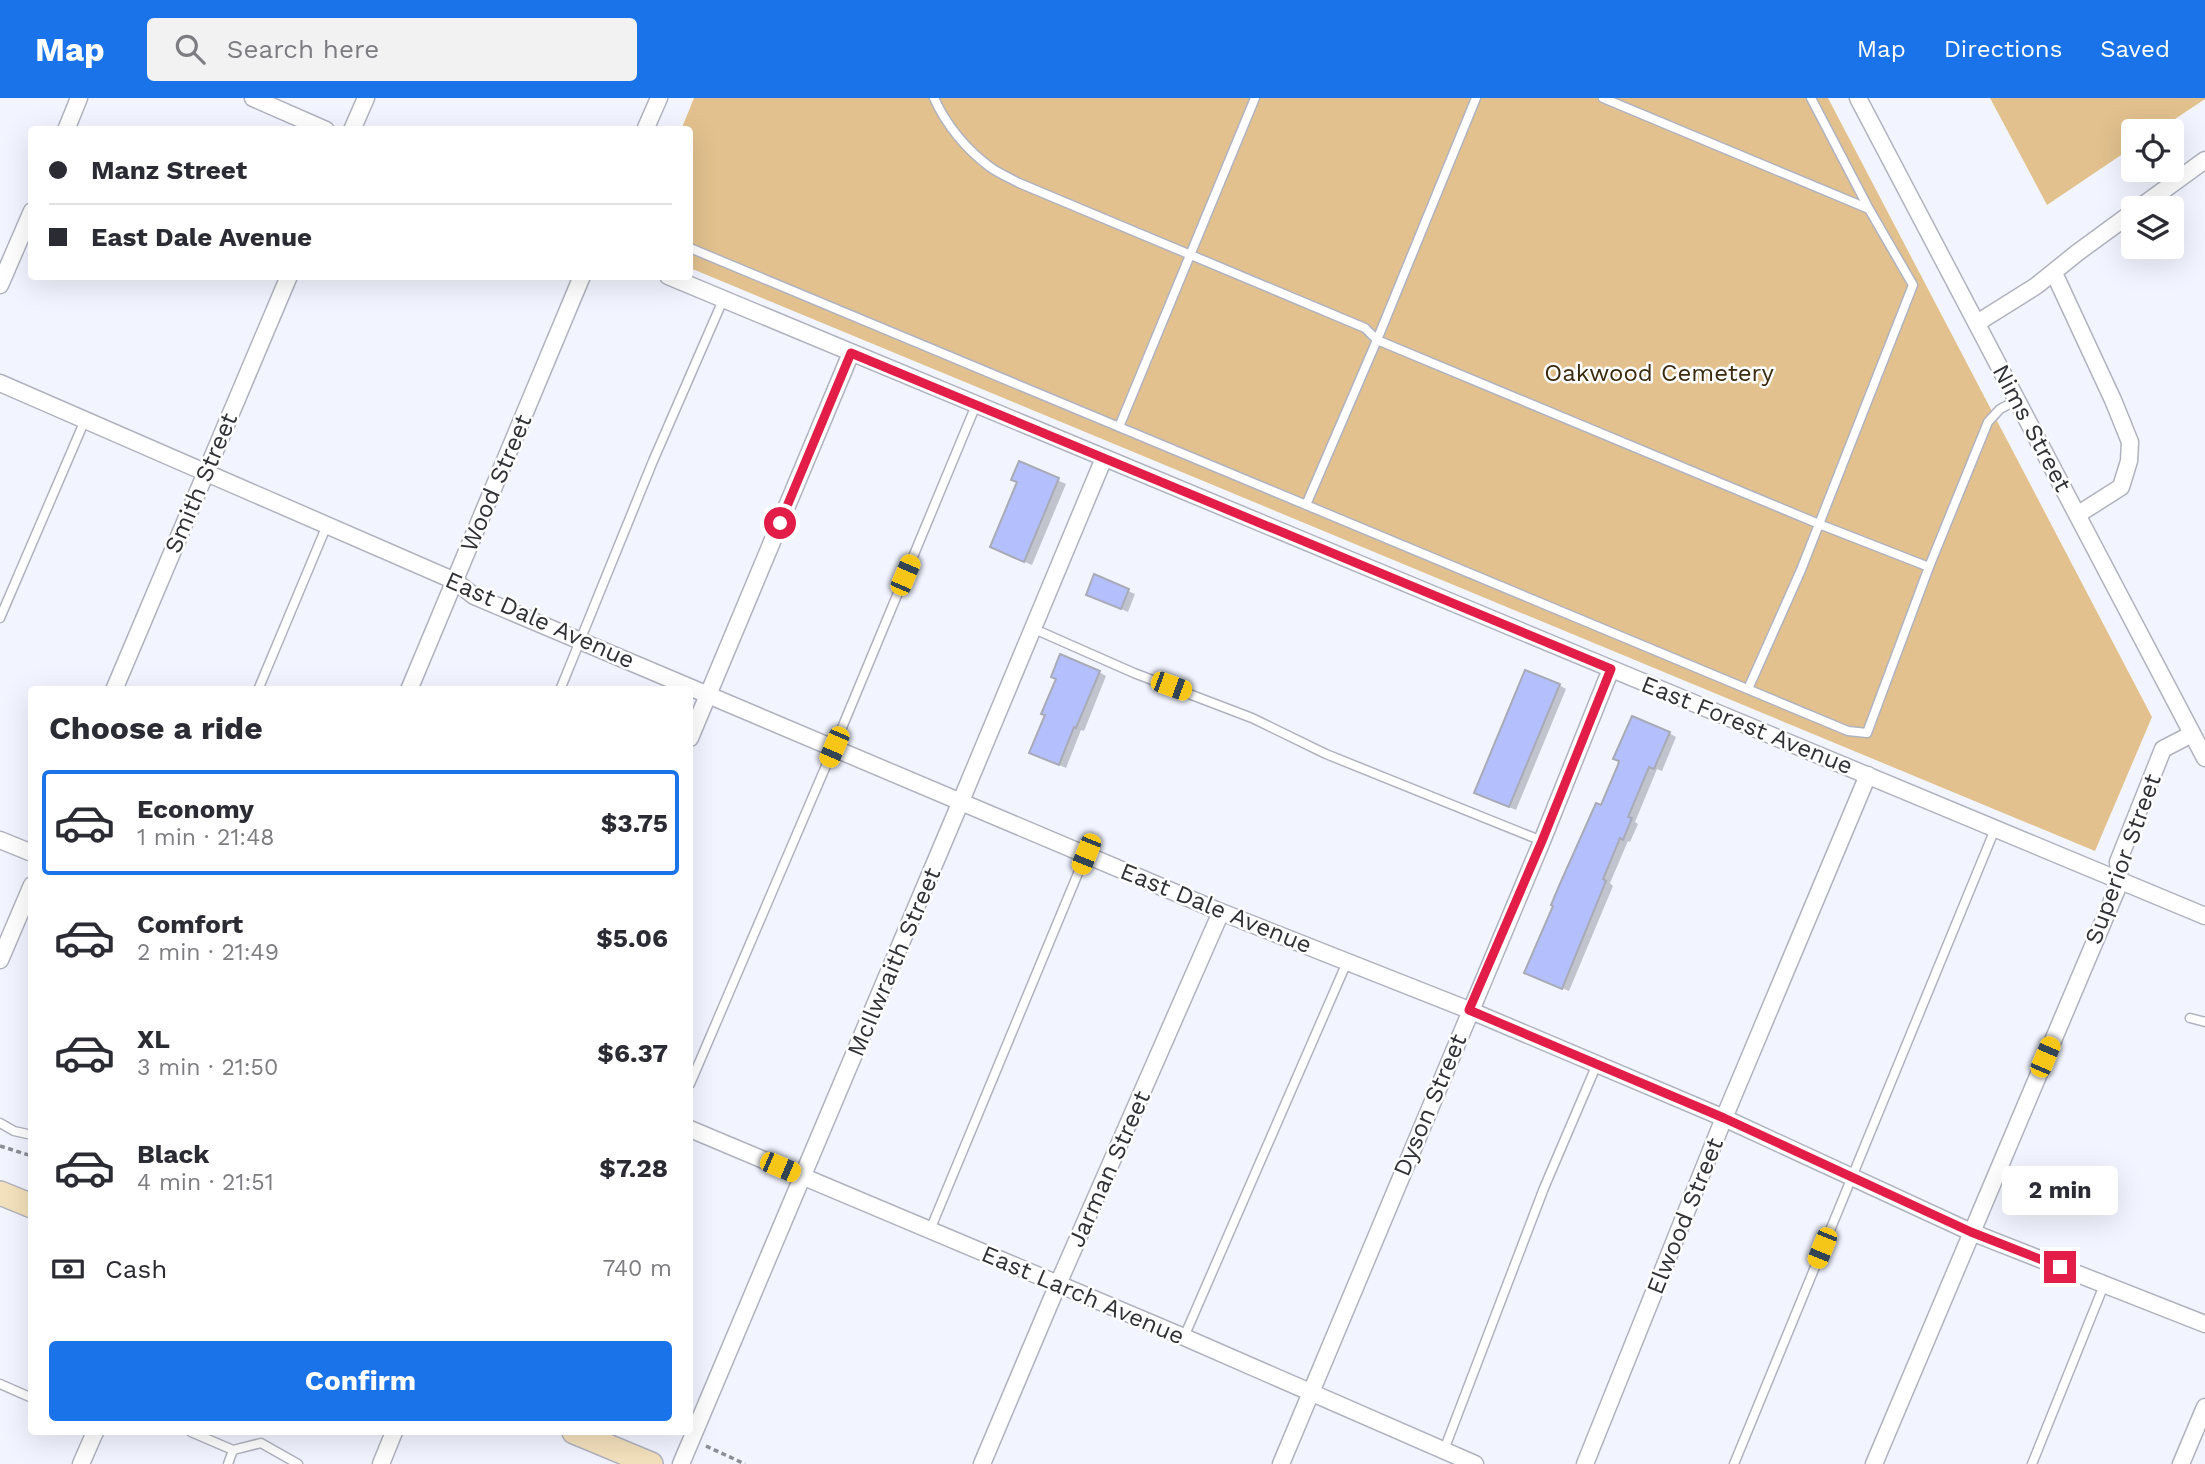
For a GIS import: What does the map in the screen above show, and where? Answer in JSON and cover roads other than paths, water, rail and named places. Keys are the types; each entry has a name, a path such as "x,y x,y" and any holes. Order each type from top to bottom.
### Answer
{"main road":[{"path":"0,1193 28,1204"},
{"path":"581,1435 651,1464"}],"street":[{"path":"68,126 79,98"},
{"path":"253,98 317,126"},
{"path":"354,126 366,98"},
{"path":"647,126 659,98"},
{"name":"Nims Street","path":"1858,98 2205,758"},
{"path":"2156,196 2205,160"},
{"path":"0,285 28,220"},
{"path":"1977,323 2054,273 2121,221"},
{"path":"2054,273 2130,442 2129,461 2121,487 2077,514"},
{"name":"Smith Street","path":"116,686 287,280"},
{"name":"Wood Street","path":"411,686 580,280"},
{"name":"East Forest Avenue","path":"677,280 2205,916"},
{"path":"693,731 851,353"},
{"name":"East Dale Avenue","path":"0,383 455,581 474,596 689,686"},
{"name":"McIlwraith Street","path":"681,1464 1104,458"},
{"name":"Dyson Street","path":"1280,1464 1542,841 1611,669"},
{"name":"East Dale Avenue","path":"693,688 1222,912 1469,1010 1724,1118 1971,1232 2205,1324"},
{"name":"Superior Street","path":"1874,1464 2120,882 2118,862 2163,749 2192,733"},
{"name":"Elwood Street","path":"1585,1464 1724,1118 1868,775"},
{"path":"0,840 28,851"},
{"path":"0,960 28,894"},
{"name":"Jarman Street","path":"982,1464 1222,912"},
{"name":"East Larch Avenue","path":"693,1130 1311,1391 1475,1464"},
{"path":"2180,1464 2205,1407"},
{"path":"81,1464 94,1435"},
{"path":"381,1464 393,1435"}],"lane":[{"path":"934,98 941,114 963,141 990,167 1019,183 1365,328 1377,340 1929,567"},
{"path":"1119,426 1255,98"},
{"path":"1306,505 1476,98"},
{"path":"1603,98 1869,209"},
{"path":"1748,689 1819,524 1913,285 1869,209 1811,98"},
{"path":"693,249 1848,731 1867,733 1929,567 1988,422 2000,410 2017,400"},
{"path":"562,686 653,461 723,300"},
{"path":"693,1077 976,405"},
{"path":"0,618 85,420"},
{"path":"260,686 327,525"},
{"path":"1032,628 1134,673 1252,718 1325,754 1542,841"},
{"path":"1734,1464 1995,829"},
{"path":"930,1230 1086,854"},
{"path":"1184,1337 1347,962"},
{"path":"2190,1018 2205,1022"},
{"path":"1444,1450 1544,1188 1597,1064"},
{"path":"0,1122 14,1131 28,1134"},
{"path":"2032,1464 2104,1285"},
{"path":"0,1384 28,1396"},
{"path":"198,1435 233,1450 261,1443 298,1464"},
{"path":"228,1464 233,1450"}],"park label":[{"name":"Oakwood Cemetery","path":"1659,373"}]}
